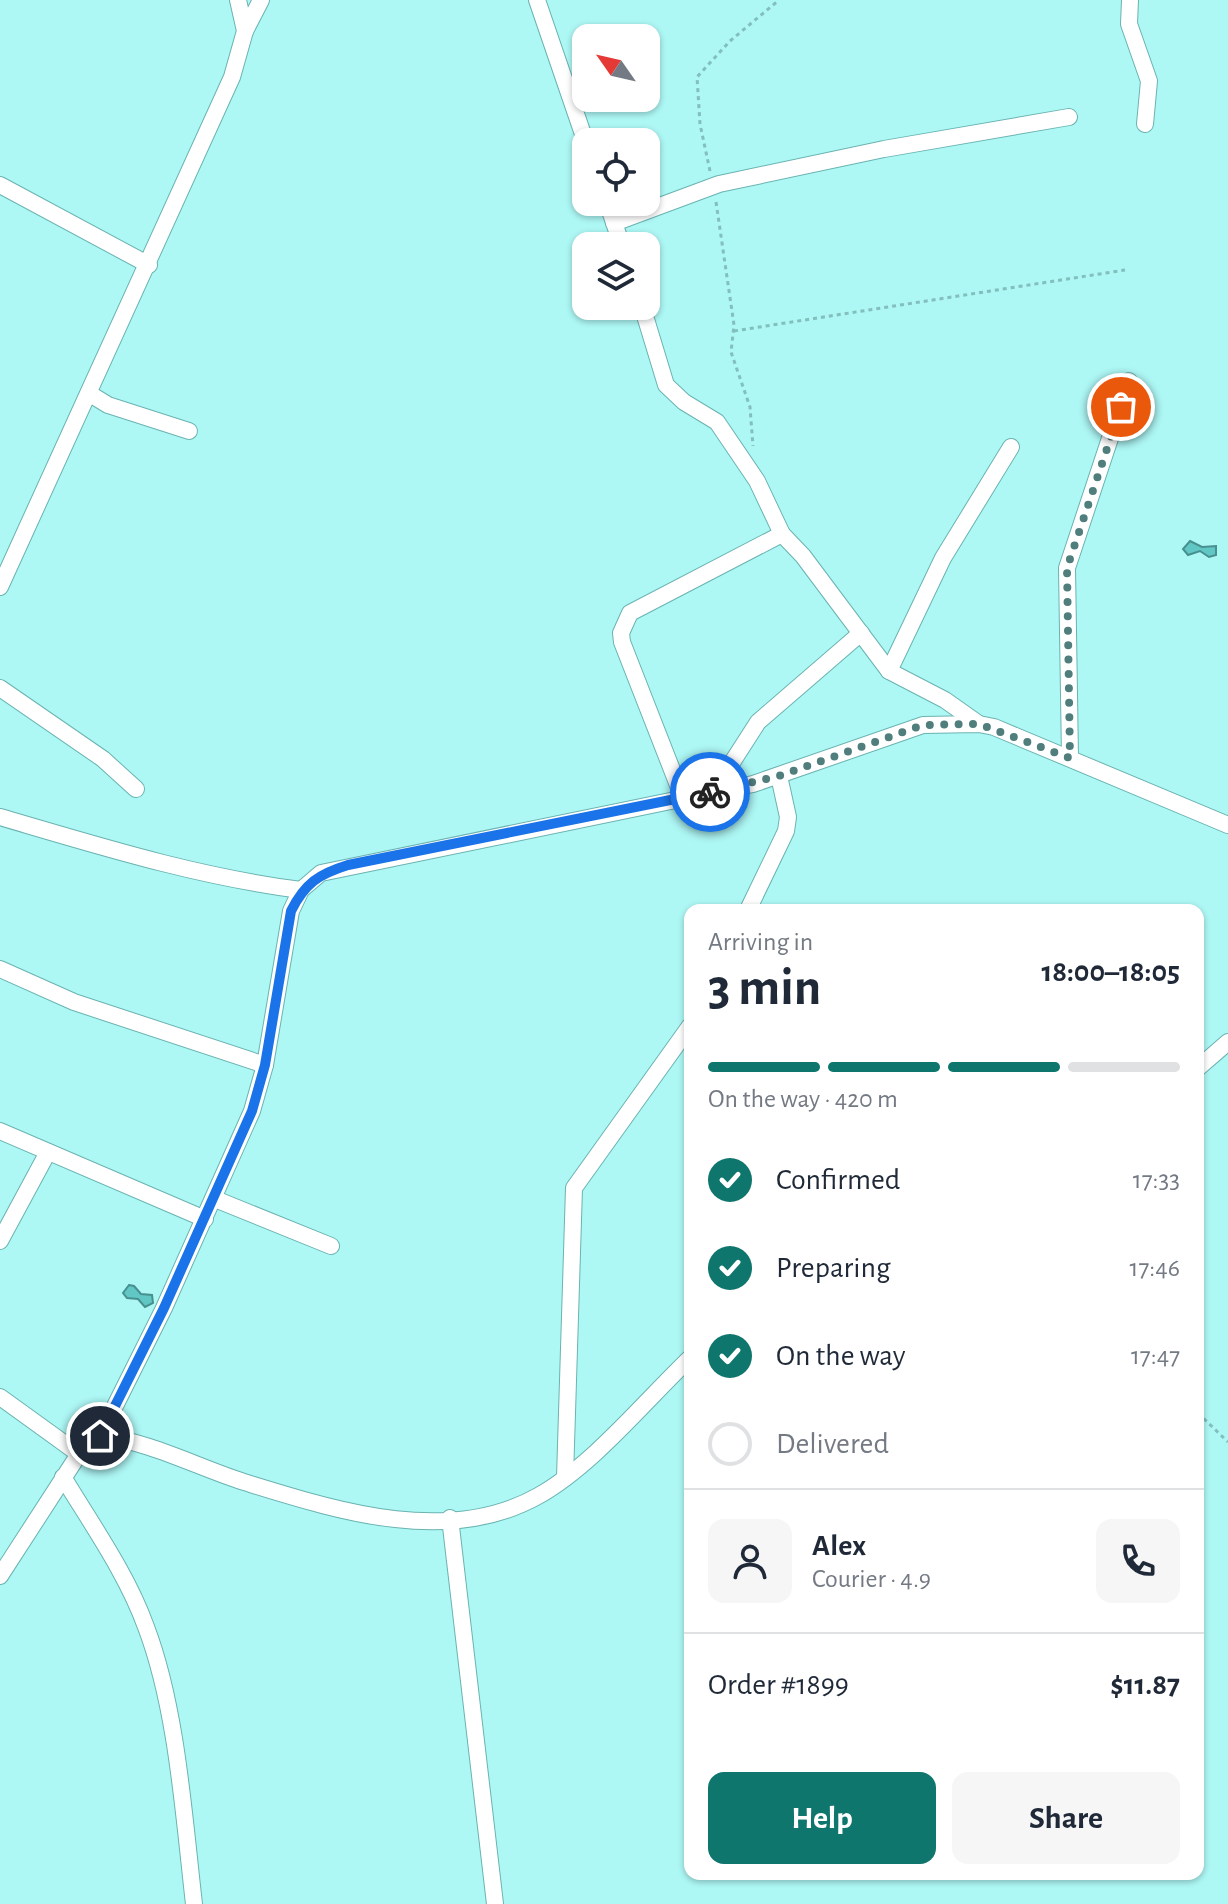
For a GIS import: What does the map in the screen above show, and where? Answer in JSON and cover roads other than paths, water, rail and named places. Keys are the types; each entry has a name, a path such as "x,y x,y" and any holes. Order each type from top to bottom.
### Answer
{"street":[{"path":"238,0 245,31"},
{"path":"0,587 149,265 232,77 245,31 261,0"},
{"path":"537,0 581,128"},
{"path":"1130,0 1129,24 1149,81 1145,124"},
{"path":"614,223 713,186 884,149 1069,117"},
{"path":"0,185 149,265"},
{"path":"612,216 617,232"},
{"path":"646,320 666,385 684,402 717,422 757,481 782,534 803,556 889,671 945,700 979,724 1070,758 1190,812 1228,825"},
{"path":"1070,758 1067,568 1129,381"},
{"path":"90,394 108,405 189,431"},
{"path":"889,671 943,558 1011,447"},
{"path":"683,798 622,642 624,623 630,613 782,534"},
{"path":"713,792 758,722 861,633"},
{"path":"0,688 103,759 136,789"},
{"path":"0,1576 79,1454 100,1436 215,1199 252,1111 265,1065 291,911 301,890 321,873 348,865 779,776 923,725 979,724"},
{"path":"751,904 786,831 788,817 779,776"},
{"path":"0,817 121,853 258,885 301,890"},
{"path":"0,969 86,1006 265,1065"},
{"path":"565,1477 574,1188 684,1034"},
{"path":"1204,1063 1228,1042"},
{"path":"0,1131 205,1219"},
{"path":"0,1241 48,1152"},
{"path":"215,1199 331,1246"},
{"path":"100,1436 141,1445 336,1511 398,1521 478,1517 512,1508 565,1477 684,1364"},
{"path":"0,1397 79,1454"},
{"path":"63,1477 133,1595 147,1629 173,1746 194,1904"},
{"path":"450,1518 495,1904"}]}
